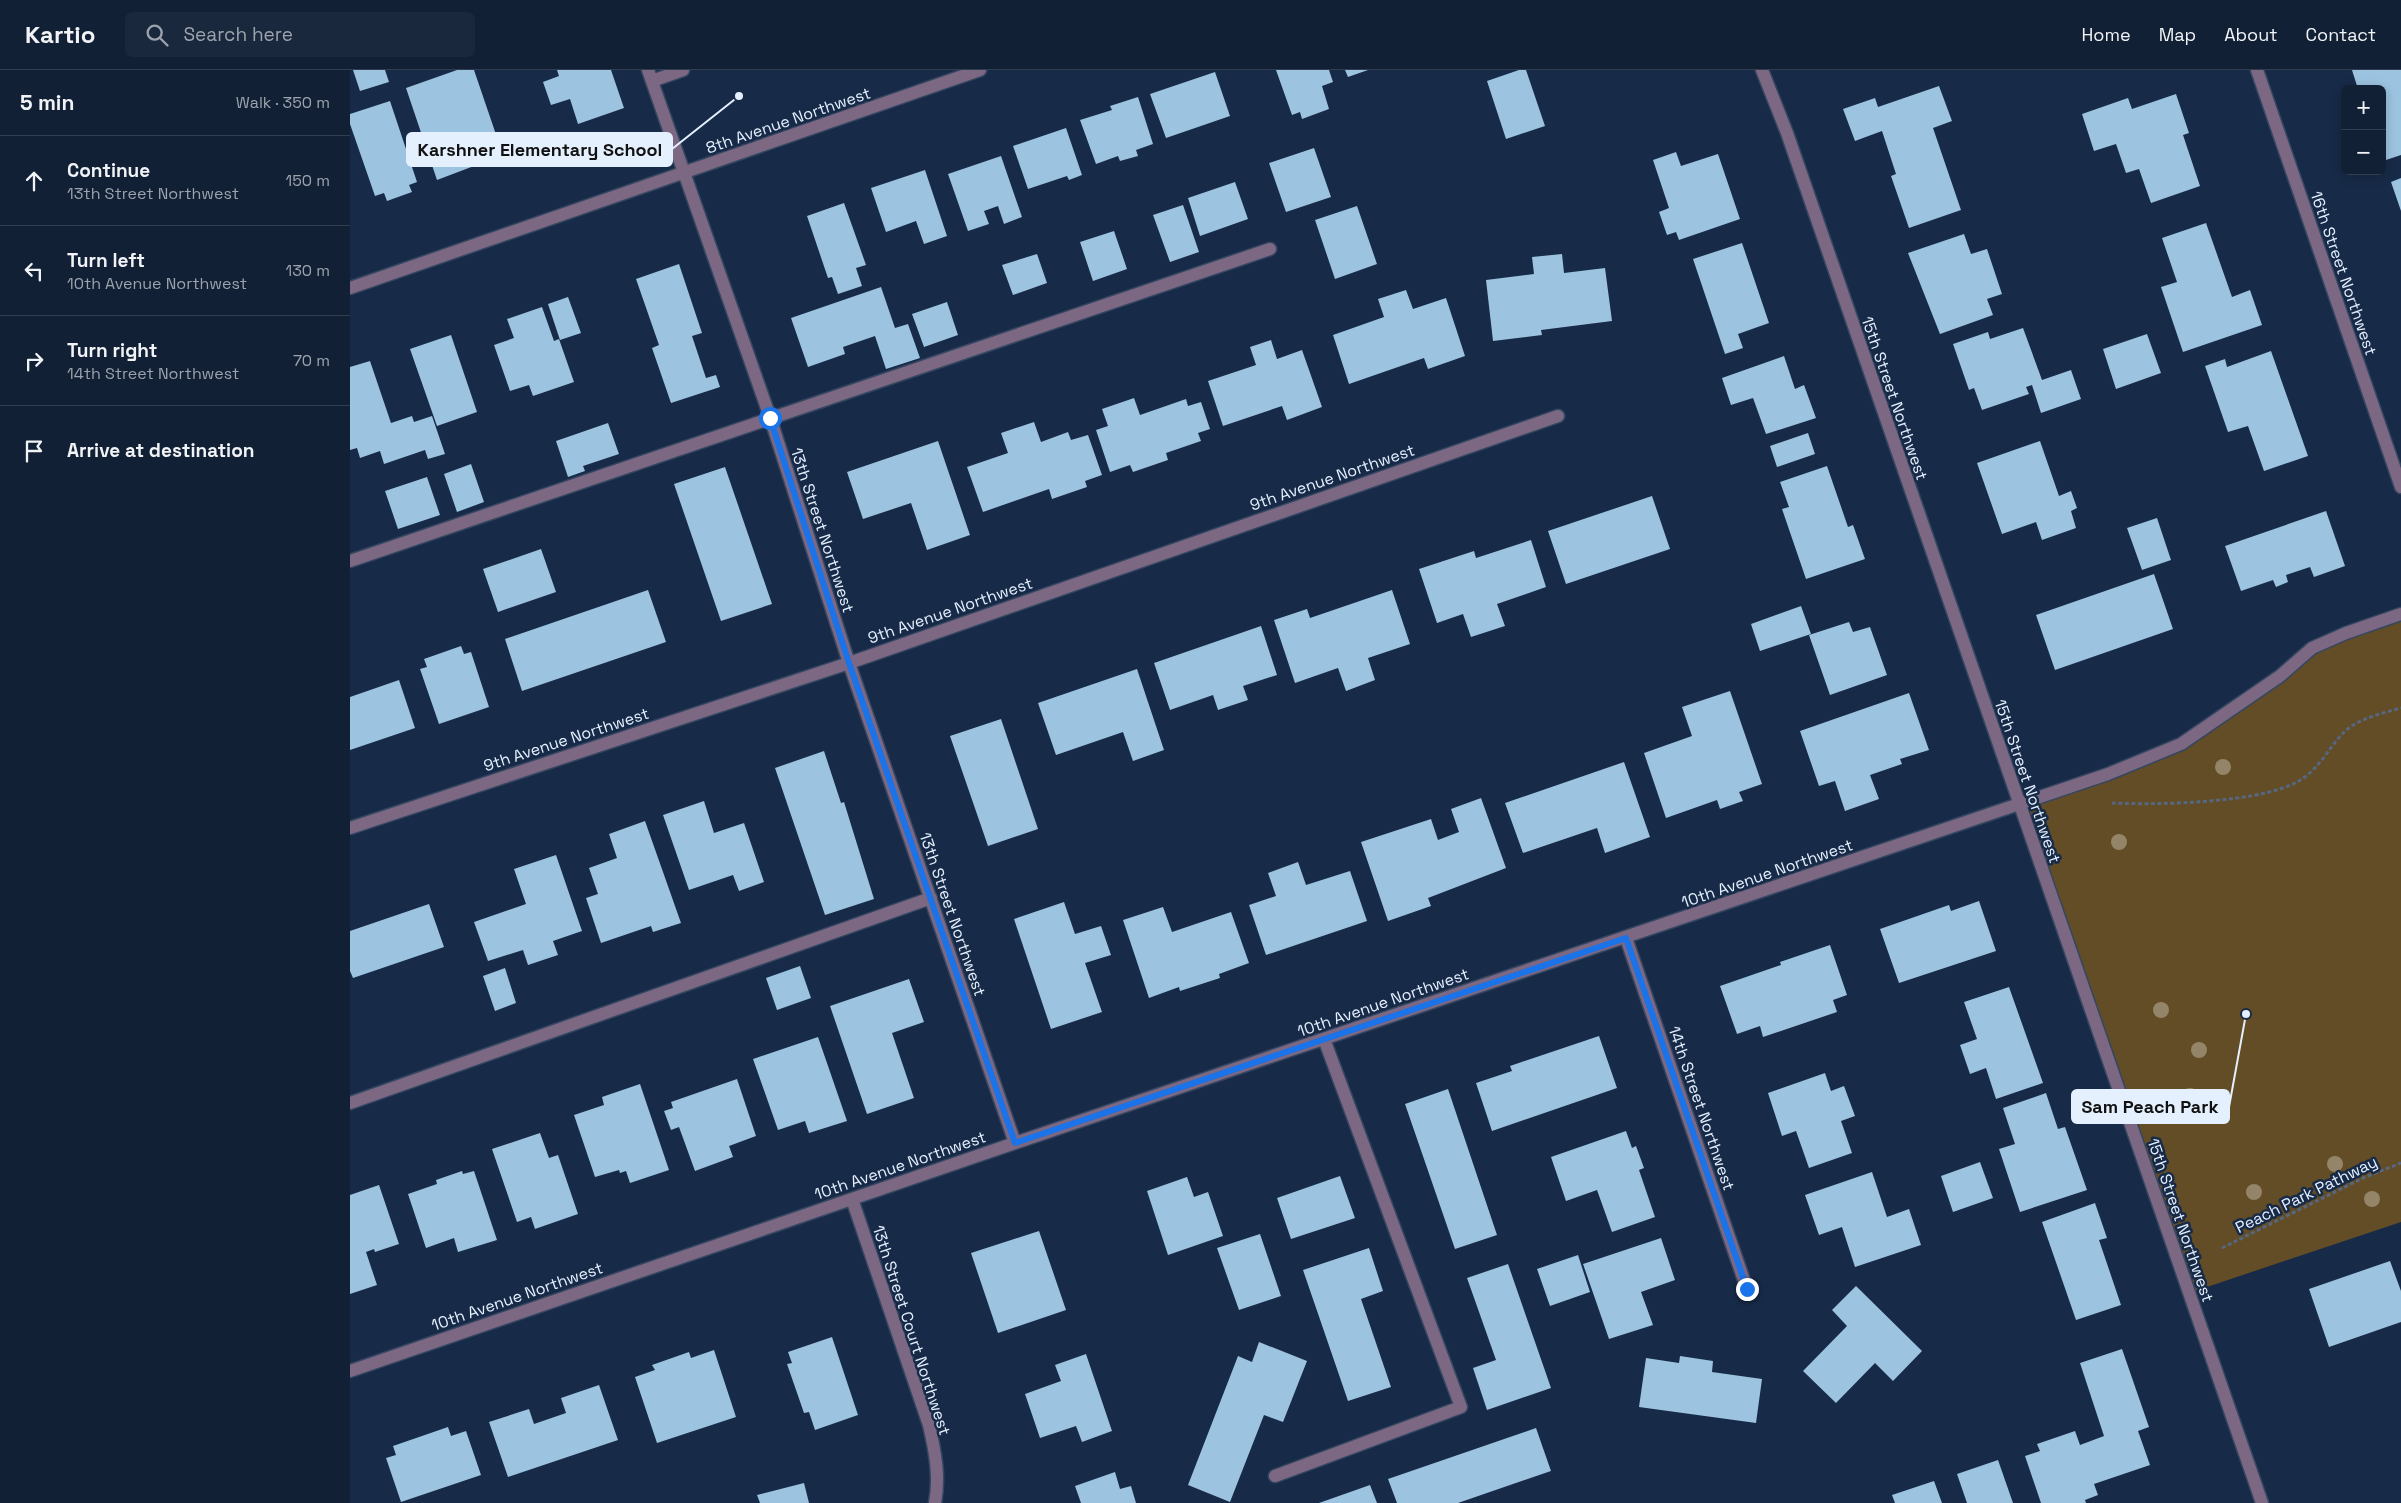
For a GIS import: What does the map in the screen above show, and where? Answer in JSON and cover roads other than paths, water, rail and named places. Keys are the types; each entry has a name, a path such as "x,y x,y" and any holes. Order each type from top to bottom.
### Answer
{"street":[{"path":"650,75 683,70"},
{"name":"8th Avenue Northwest","path":"350,288 980,70"},
{"name":"15th Street Northwest","path":"1762,70 1787,133 2262,1503"},
{"name":"16th Street Northwest","path":"2257,70 2401,487"},
{"name":"13th Street Northwest","path":"650,75 770,418 849,663 1015,1143"},
{"path":"350,561 1270,249"},
{"name":"9th Avenue Northwest","path":"350,828 849,663 1558,416"},
{"name":"10th Avenue Northwest","path":"350,1371 1015,1143 2108,774 2181,744 2280,676 2312,648 2346,633 2401,614"},
{"path":"350,1103 931,898"},
{"name":"14th Street Northwest","path":"1626,938 1747,1289"},
{"path":"1275,1476 1461,1407 1324,1039"},
{"name":"13th Street Court Northwest","path":"852,1199 929,1425 936,1456 938,1485 935,1503"}],"place":[{"name":"Karshner Elementary School","path":"739,96"},
{"name":"Sam Peach Park","path":"2246,1014"}]}
